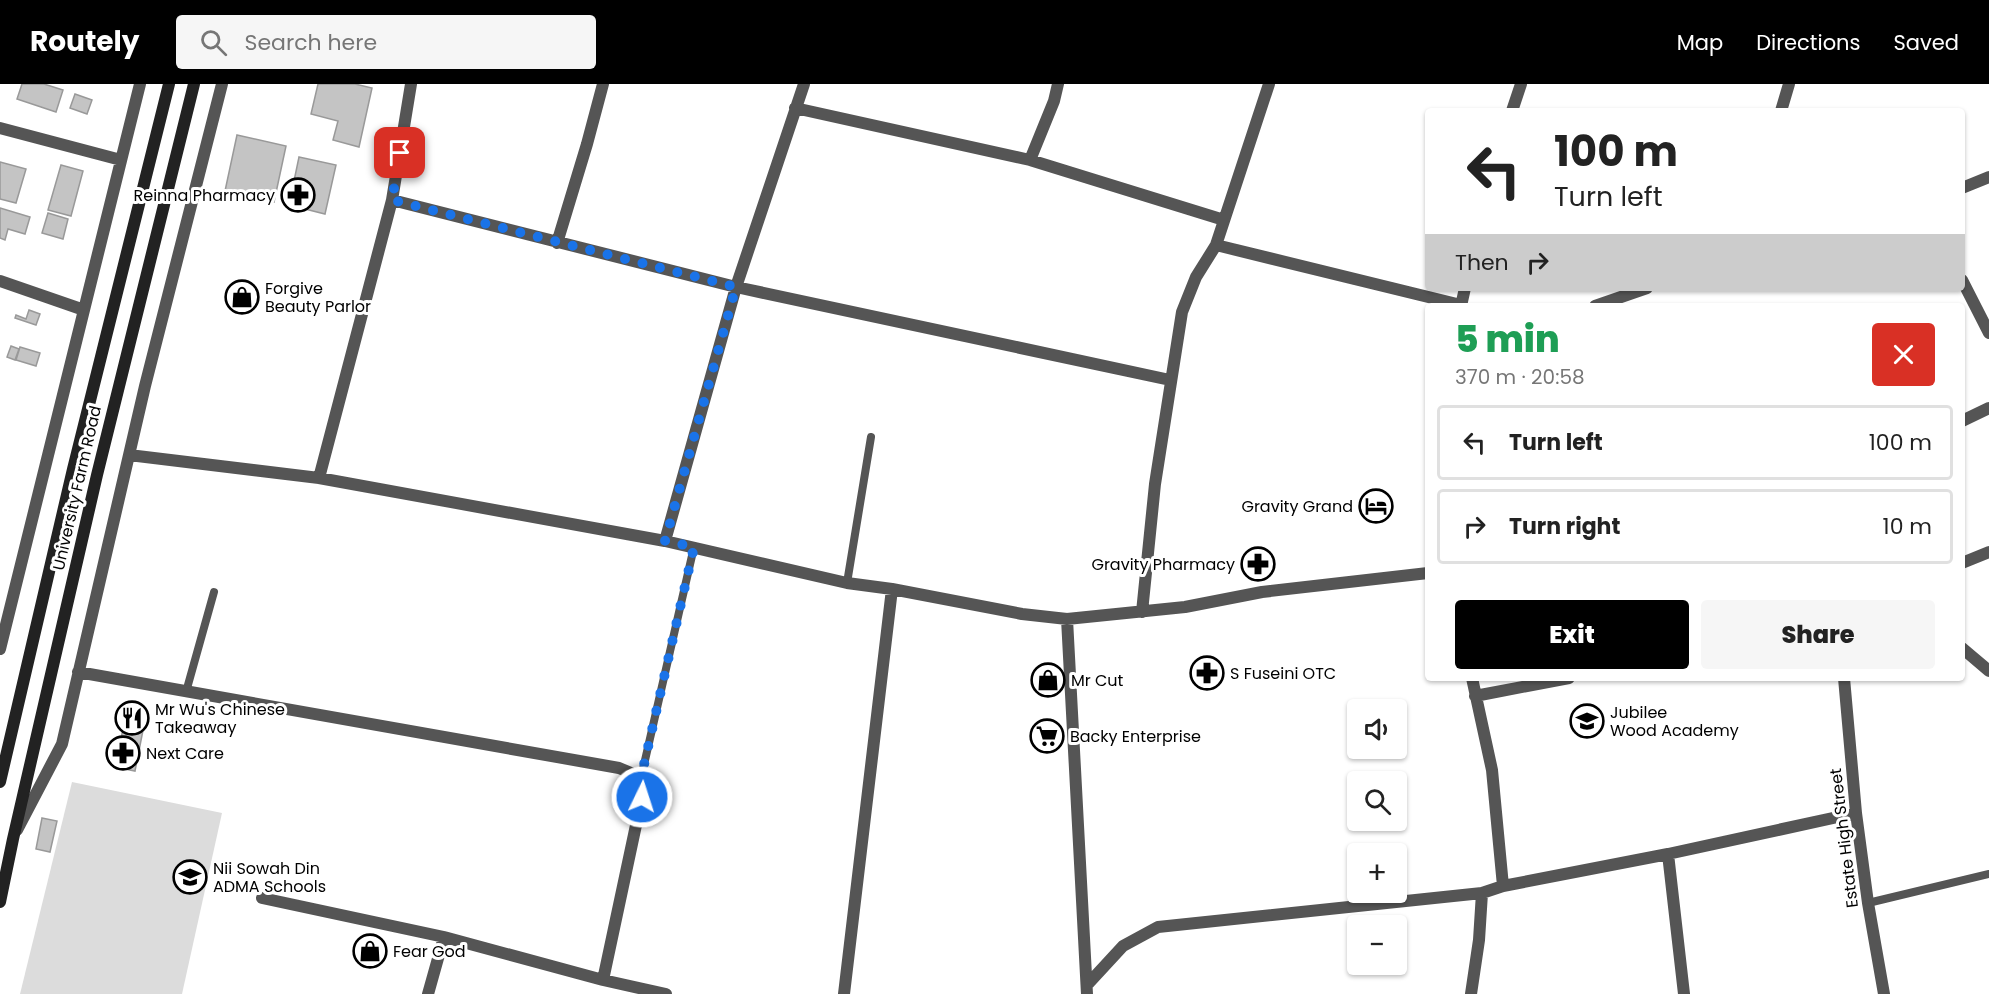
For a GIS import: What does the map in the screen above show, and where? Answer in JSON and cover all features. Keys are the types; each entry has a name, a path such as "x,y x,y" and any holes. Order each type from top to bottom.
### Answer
{"street":[{"path":"0,649 140,84"},
{"name":"University Farm Road","path":"0,782 76,458 169,84"},
{"name":"University Farm Road","path":"0,902 97,475 194,84"},
{"path":"13,839 62,744 129,454 222,84"},
{"path":"319,478 392,200 411,84"},
{"path":"558,243 603,84"},
{"path":"665,541 736,287 804,84"},
{"path":"1030,160 1054,101 1058,84"},
{"path":"1142,612 1155,484 1182,312 1196,277 1216,245 1269,84"},
{"path":"1513,108 1521,84"},
{"path":"1782,108 1789,84"},
{"path":"795,108 1030,160 1224,220"},
{"path":"0,128 121,160"},
{"path":"1965,187 1989,177"},
{"path":"392,200 736,287 1170,380"},
{"path":"1216,245 1453,303"},
{"path":"0,281 84,310"},
{"path":"1965,286 1989,333"},
{"path":"1604,303 1638,291"},
{"path":"1965,420 1989,409"},
{"path":"129,454 319,478 665,541 847,583 892,589 1022,614 1067,619 1185,607 1262,592 1425,573"},
{"path":"1965,562 1989,552"},
{"path":"844,994 892,589"},
{"path":"1067,619 1087,990"},
{"path":"1965,651 1989,671"},
{"path":"78,672 619,768 631,773 640,782 642,797 603,980"},
{"path":"1472,681 1492,770 1503,886"},
{"path":"1475,696 1553,681"},
{"name":"Estate High Street","path":"1844,681 1856,813 1868,903 1884,994"},
{"path":"1087,990 1124,946 1158,927 1482,893 1503,886 1668,854 1856,813"},
{"path":"1668,854 1684,994"},
{"path":"1471,994 1479,940 1482,893"},
{"path":"262,898 444,937 653,993 666,994"},
{"path":"428,994 444,937"}],"lane":[{"path":"847,583 871,437"},
{"path":"640,782 694,547"},
{"path":"186,692 214,592"},
{"path":"1868,903 1989,874"}],"shaded area":[{"path":"72,782 222,813 182,994 20,994"}],"building":[{"path":"22,84 44,84 63,90 56,112 17,99"},
{"path":"318,84 355,84 372,88 359,147 333,140 338,121 311,114"},
{"path":"75,94 92,100 87,114 70,108"},
{"path":"237,135 286,146 274,202 225,191"},
{"path":"299,157 336,165 325,214 289,205"},
{"path":"0,162 26,169 16,203 0,199"},
{"path":"61,165 83,171 71,216 48,210"},
{"path":"0,208 30,217 25,234 8,229 5,240 0,238"},
{"path":"48,213 68,219 63,239 42,233"},
{"path":"29,310 40,314 36,325 15,318 16,315 26,319"},
{"path":"11,346 19,349 15,360 7,357"},
{"path":"20,347 40,353 36,366 16,360"},
{"path":"127,710 146,715 135,771 115,767"},
{"path":"42,818 57,821 50,852 36,849"}],"place":[{"name":"Reinna Pharmacy","path":"298,195"},
{"name":"Forgive Beauty Parlor","path":"242,297"},
{"name":"Gravity Grand","path":"1376,506"},
{"name":"Gravity Pharmacy","path":"1258,564"},
{"name":"S Fuseini OTC","path":"1207,673"},
{"name":"Mr Cut","path":"1048,680"},
{"name":"Mr Wu's Chinese Takeaway","path":"132,718"},
{"name":"Jubilee Wood Academy","path":"1587,721"},
{"name":"Backy Enterprise","path":"1047,736"},
{"name":"Next Care","path":"123,753"},
{"name":"Nii Sowah Din ADMA Schools","path":"190,877"},
{"name":"Fear God","path":"370,951"}],"route":[{"path":"400,153 392,200 736,287 665,541 694,547 640,782 642,797"}]}
